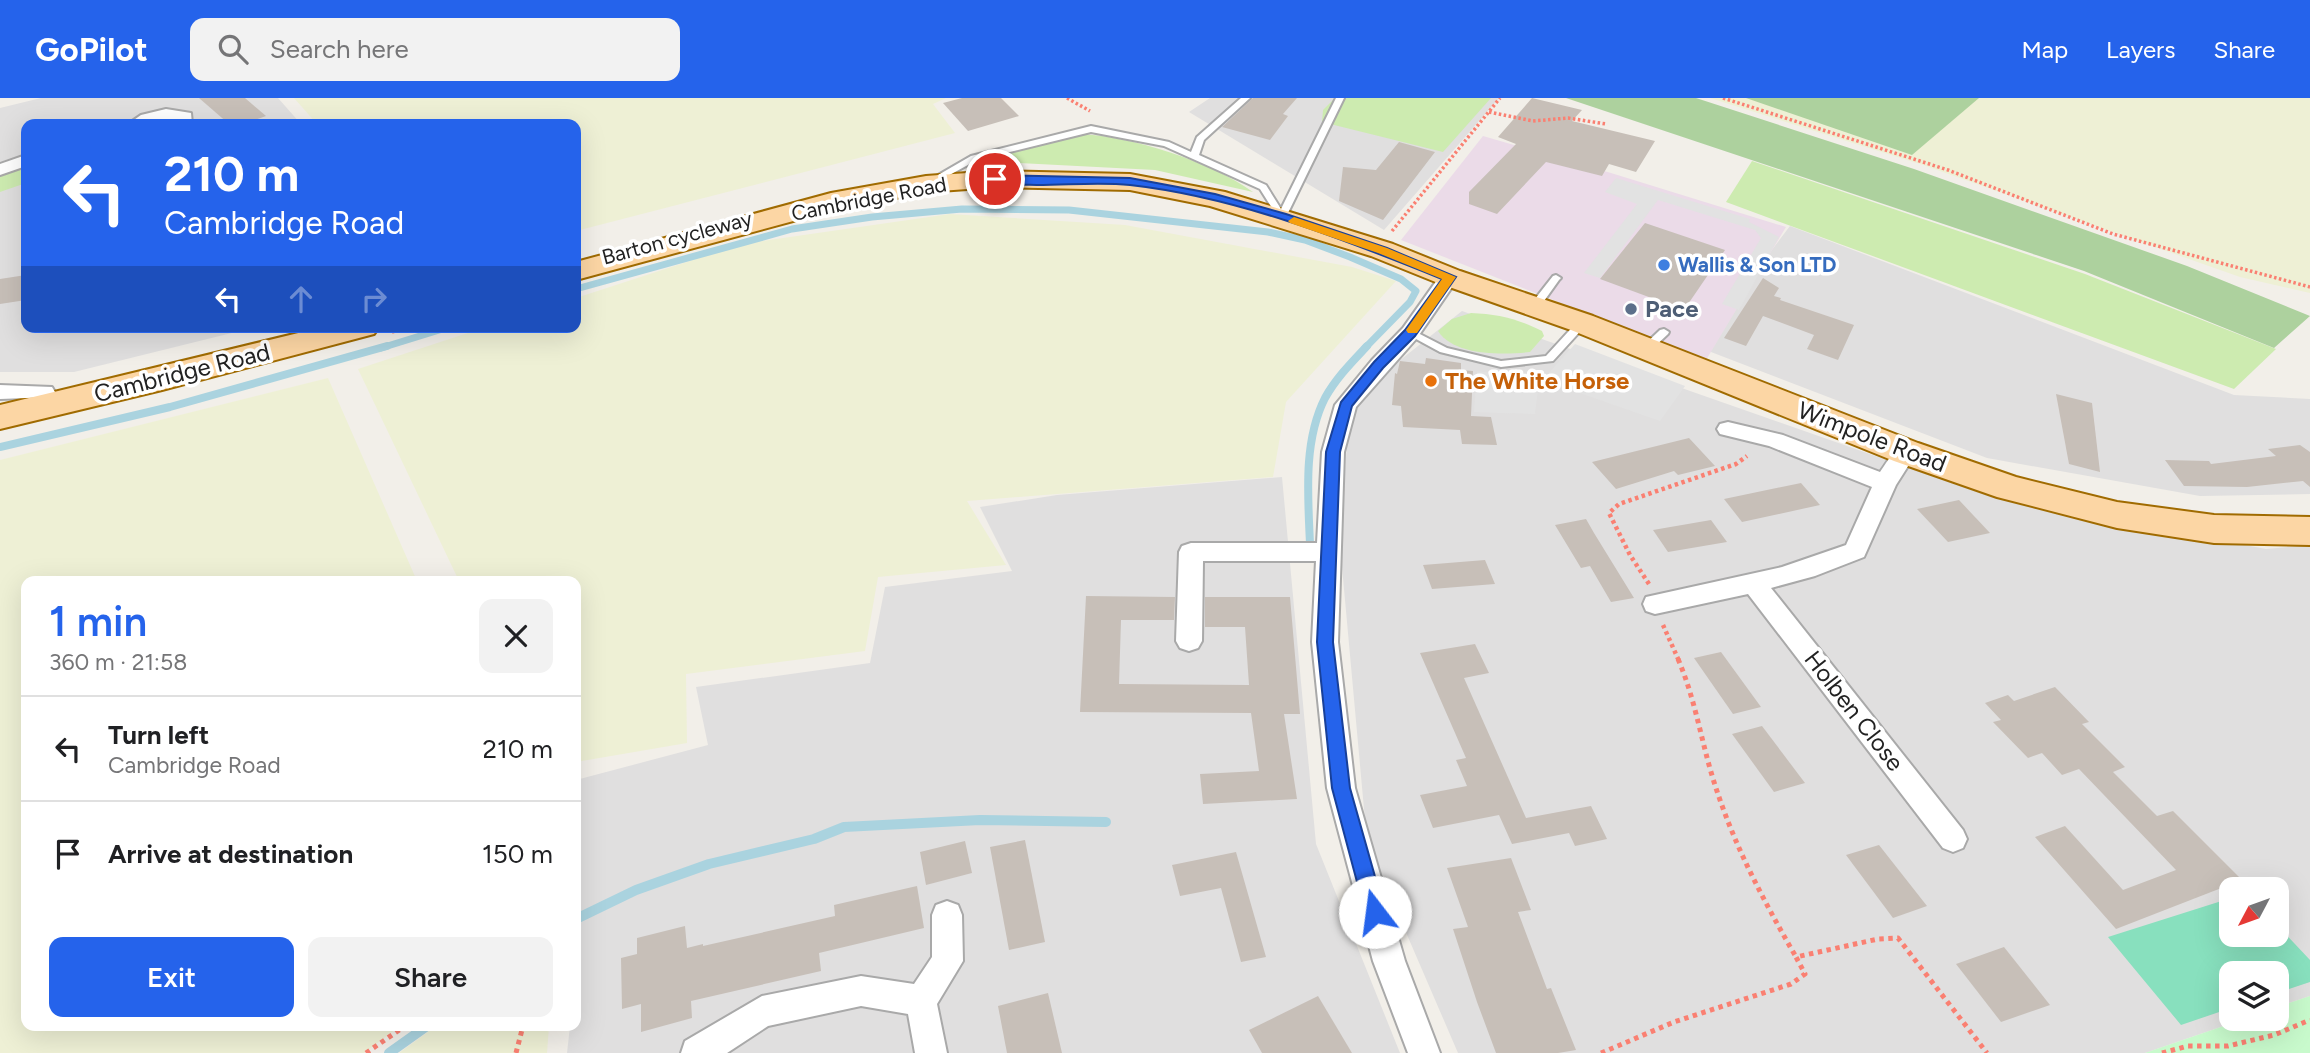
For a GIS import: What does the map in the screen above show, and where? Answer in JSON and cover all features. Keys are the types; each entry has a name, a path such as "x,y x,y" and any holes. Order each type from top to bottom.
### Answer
{"main road":[{"name":"Cambridge Road","path":"581,270 831,202 926,184 995,179 1130,182 1215,198 1282,216 1382,250 1450,277"},
{"name":"Wimpole Road","path":"1450,277 1582,323 1655,340 1906,452 2010,488 2118,515 2214,529 2310,531"},
{"name":"Cambridge Road","path":"0,417 340,333"}],"street":[{"path":"156,119 180,115 185,119"},
{"path":"0,170 21,162"},
{"path":"1424,1053 1389,961 1341,788 1325,642 1333,452 1346,405 1410,333 1450,277"},
{"path":"0,392 44,392"},
{"path":"1728,429 1774,440 1885,484"},
{"path":"1656,604 1699,593 1754,584 1829,563 1855,551 1885,484 1906,452"},
{"path":"1189,641 1191,552 1329,552"},
{"name":"Holben Close","path":"1754,584 1953,839"},
{"path":"931,1053 921,1001 947,961 947,915"},
{"path":"697,1053 762,1012 861,991 921,1001"}],"lane":[{"path":"1194,156 1200,139 1246,98"},
{"path":"1282,216 1340,98"},
{"path":"926,184 974,158 1091,129 1166,144 1263,187 1282,216"},
{"path":"1535,306 1556,278"},
{"path":"1410,333 1444,350 1501,363 1549,359 1582,323"}],"path":[{"path":"1382,250 1395,224 1500,98"},
{"path":"1723,98 1948,170 2113,234 2310,287"},
{"path":"1489,112 1533,121 1569,117 1605,124"},
{"path":"1601,1053 1674,1023 1791,984 1805,974 1752,881 1735,842 1711,772 1692,691 1648,584 1609,513 1619,504 1736,464 1774,440"},
{"path":"1796,957 1878,939 1898,938 1987,1053"},
{"path":"2162,1053 2188,1046 2228,1046 2274,1035 2310,1020"},
{"path":"366,1053 398,1031"},
{"path":"516,1053 522,1031"}],"shaded area":[{"path":"41,98 278,98 297,119 21,119 21,333 232,333 74,372 0,372 0,108"},
{"path":"1210,98 1499,98 1384,230 1189,112"},
{"path":"1483,136 1786,227 1706,360 1401,240"},
{"path":"1616,178 1750,219 1749,222 1779,237 1739,310 1722,304 1761,238 1755,230 1658,200 1600,278 1584,273 1637,204 1605,192"},
{"path":"1790,226 2234,395 2310,399 2310,494 2200,496 1987,458 1698,347"},
{"path":"1462,311 1995,498 2266,549 2310,545 2310,996 2289,1003 2289,961 2219,961 2219,1028 2145,1053 1458,1053 1367,842 1340,545 1350,400"},
{"path":"1575,344 1685,386 1660,421 1551,383 1539,384 1535,414 1474,412 1477,371 1524,377 1547,375"},
{"path":"1282,477 1316,844 1400,1053 567,1053 569,1031 581,1031 581,779 708,745 696,687 870,663 885,587 1012,571 980,507 1057,495"}],"green space":[{"path":"294,98 946,98 933,104 955,133 581,230 581,119 313,119"},
{"path":"1335,98 1491,98 1443,152 1322,122 1323,110"},
{"path":"1566,98 1696,98 1914,169 2187,266 2310,316 2274,348 2084,271"},
{"path":"1710,98 2310,98 2310,293 2240,277 1923,165"},
{"path":"1746,98 1979,98 1912,155"},
{"path":"1080,134 1123,140 1170,152 1216,171 1253,192 1155,170 1019,163 975,164 975,160"},
{"path":"1752,161 2085,274 2276,349 2234,389 1726,202"},
{"path":"21,167 21,185 0,192 0,176"},
{"path":"950,214 1125,225 1352,267 1396,281 1286,402 1273,477 967,501 1006,565 878,577 865,651 686,674 687,743 581,761 581,576 457,576 358,369 468,333 581,333 581,296 742,244"},
{"path":"1471,313 1516,320 1542,331 1544,336 1530,352 1506,354 1480,352 1455,345 1438,331 1452,319"},
{"path":"328,378 415,576 21,576 21,1031 393,1031 364,1053 0,1053 0,460"},
{"path":"2219,902 2219,947 2289,947 2289,938 2310,960 2310,982 2289,989 2289,961 2219,961 2219,1012 2181,1025 2108,937"},
{"path":"2310,996 2310,1053 2145,1053 2219,1028 2219,1031 2289,1031 2289,1003"},
{"path":"429,1031 549,1031 547,1053 399,1053"}],"building":[{"path":"199,98 245,98 266,116 257,119 223,119"},
{"path":"962,98 1001,98 1019,116 968,131 943,103"},
{"path":"1253,98 1297,98 1283,114 1288,116 1270,140 1222,127"},
{"path":"1532,98 1582,110 1572,121 1655,141 1636,172 1609,164 1602,176 1546,162 1497,214 1469,204 1469,192 1516,144 1498,137"},
{"path":"1399,142 1435,152 1383,220 1339,201 1343,167 1376,170"},
{"name":"Wallis & Son LTD","path":"1645,223 1725,250 1684,310 1600,279"},
{"path":"21,276 21,301 0,304 0,279"},
{"path":"1763,278 1779,288 1774,296 1781,298 1780,300 1854,325 1838,360 1807,349 1814,335 1763,316 1746,346 1724,338"},
{"path":"1426,358 1461,363 1461,370 1473,371 1471,416 1491,417 1497,445 1462,444 1460,430 1403,427 1401,406 1392,405 1395,373 1397,374 1400,361 1425,364"},
{"path":"2056,394 2092,403 2100,472 2069,464"},
{"path":"1689,438 1715,466 1678,475 1674,471 1616,489 1592,462"},
{"path":"2300,445 2310,452 2310,487 2303,481 2247,487 2184,486 2165,460 2209,461 2211,464 2276,456 2268,449"},
{"path":"1801,483 1820,505 1742,522 1724,499"},
{"path":"1959,500 1990,533 1948,542 1917,509"},
{"path":"1586,519 1634,598 1611,602 1590,566 1581,568 1555,525"},
{"path":"1711,520 1727,542 1668,552 1653,530"},
{"path":"1485,560 1495,584 1432,589 1423,565"},
{"path":"1086,596 1175,597 1174,620 1121,620 1119,684 1249,685 1245,627 1205,627 1205,597 1290,597 1300,714 1284,714 1297,799 1203,804 1200,774 1259,771 1251,713 1080,712"},
{"path":"1475,644 1489,673 1464,678 1526,818 1591,806 1607,839 1575,846 1569,833 1512,844 1499,815 1433,828 1420,795 1467,786 1456,760 1466,758 1420,653"},
{"path":"1721,652 1761,707 1733,714 1694,658"},
{"path":"2055,687 2089,722 2082,724 2125,767 2113,772 2157,816 2173,811 2239,877 2219,877 2219,889 2116,929 2035,837 2065,826 2123,890 2176,870 2079,769 2062,775 2042,753 2028,758 1993,722 2001,720 1985,703 2008,695 2014,701"},
{"path":"1762,726 1805,783 1774,792 1732,734"},
{"path":"1025,840 1045,942 1009,950 990,847"},
{"path":"965,841 972,873 926,885 920,852"},
{"path":"1879,845 1927,906 1893,918 1846,855"},
{"path":"1236,852 1266,957 1241,962 1221,888 1180,896 1172,865"},
{"path":"1511,858 1531,910 1518,912 1547,989 1551,988 1576,1050 1558,1053 1496,1053 1477,1002 1453,929 1468,927 1447,868"},
{"path":"917,886 924,928 819,953 821,971 691,1001 692,1018 641,1032 641,1004 622,1009 621,958 637,954 637,938 685,926 687,948 703,946 835,916 834,905"},
{"path":"2004,947 2050,1005 2001,1022 1956,964"},
{"path":"1048,993 1062,1053 1007,1053 998,1006"},
{"path":"1318,996 1352,1053 1262,1053 1249,1030"}],"waterway":[{"path":"581,288 792,229 872,217 962,209 1069,210 1268,232 1305,240 1401,279 1416,291 1410,302 1365,348"},
{"path":"381,348 430,333"},
{"path":"0,447 170,407 387,346"},
{"path":"1310,544 1308,470 1313,432 1325,398 1344,370 1367,346"},
{"path":"581,917 636,890 709,864 814,839 844,827 980,820 1106,822"},
{"path":"389,1053 420,1031"}],"slow traffic":[{"path":"1294,221 1382,250 1450,277 1412,330"}],"place":[{"name":"Wallis & Son LTD","path":"1664,265"},
{"name":"Pace","path":"1631,309"},
{"name":"The White Horse","path":"1431,381"}],"route":[{"path":"995,179 1130,182 1215,198 1282,216 1382,250 1450,277 1410,333 1346,405 1333,452 1325,642 1341,788 1375,912"}]}
